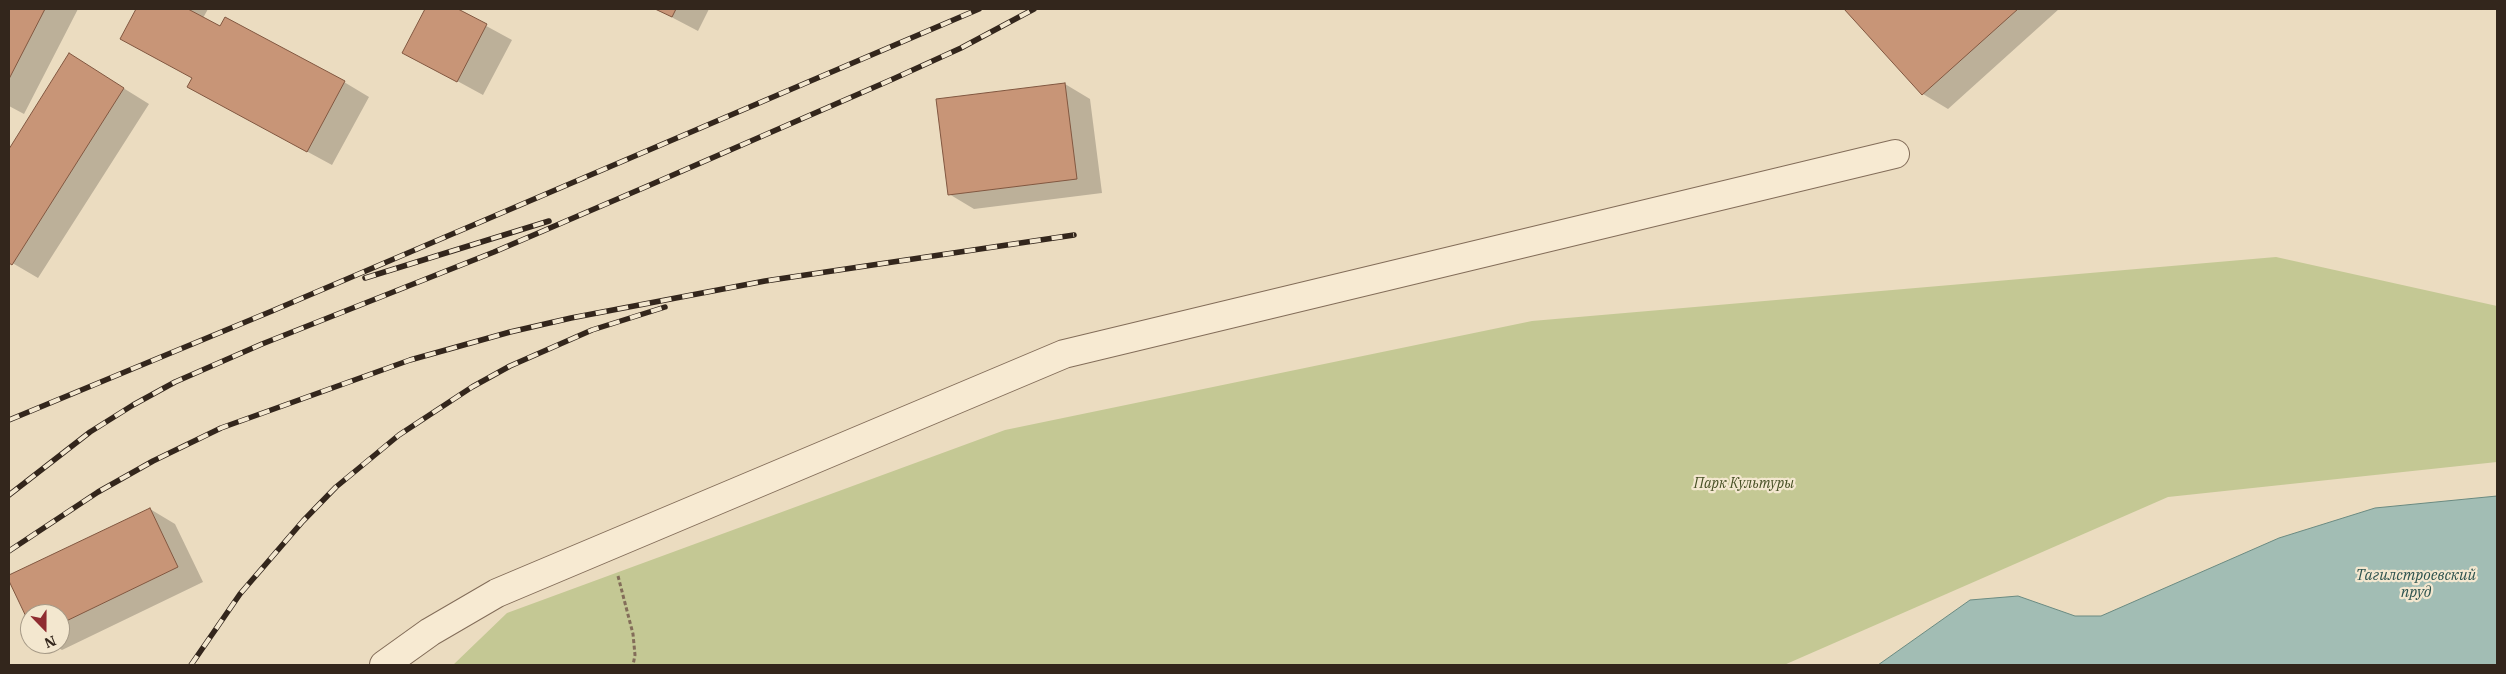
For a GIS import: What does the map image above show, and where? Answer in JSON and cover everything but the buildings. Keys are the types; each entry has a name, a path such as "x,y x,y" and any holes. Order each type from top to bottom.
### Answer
{"lane":[{"path":"384,665 430,632 498,593 1064,354 1895,154"}],"path":[{"path":"611,545 621,594 633,634 636,655 633,665"}],"green space":[{"name":"Парк Культуры","path":"2276,257 2497,306 2497,462 2168,497 1784,665 453,665 507,613 1005,430 1532,321"}],"water":[{"name":"Тагилстроевский пруд","path":"2497,496 2497,665 1878,665 1970,600 2018,596 2075,616 2101,616 2279,538 2375,508"}],"railway":[{"path":"9,420 272,311 979,9"},
{"path":"9,495 90,432 175,382 262,344 494,252 650,185 961,48 1034,9"},
{"path":"365,278 549,221"},
{"path":"9,551 98,492 153,461 221,428 410,360 510,332 571,318 765,281 1074,235"},
{"path":"191,665 240,594 303,521 336,487 399,435 472,387 510,366 592,330 665,307"}]}
